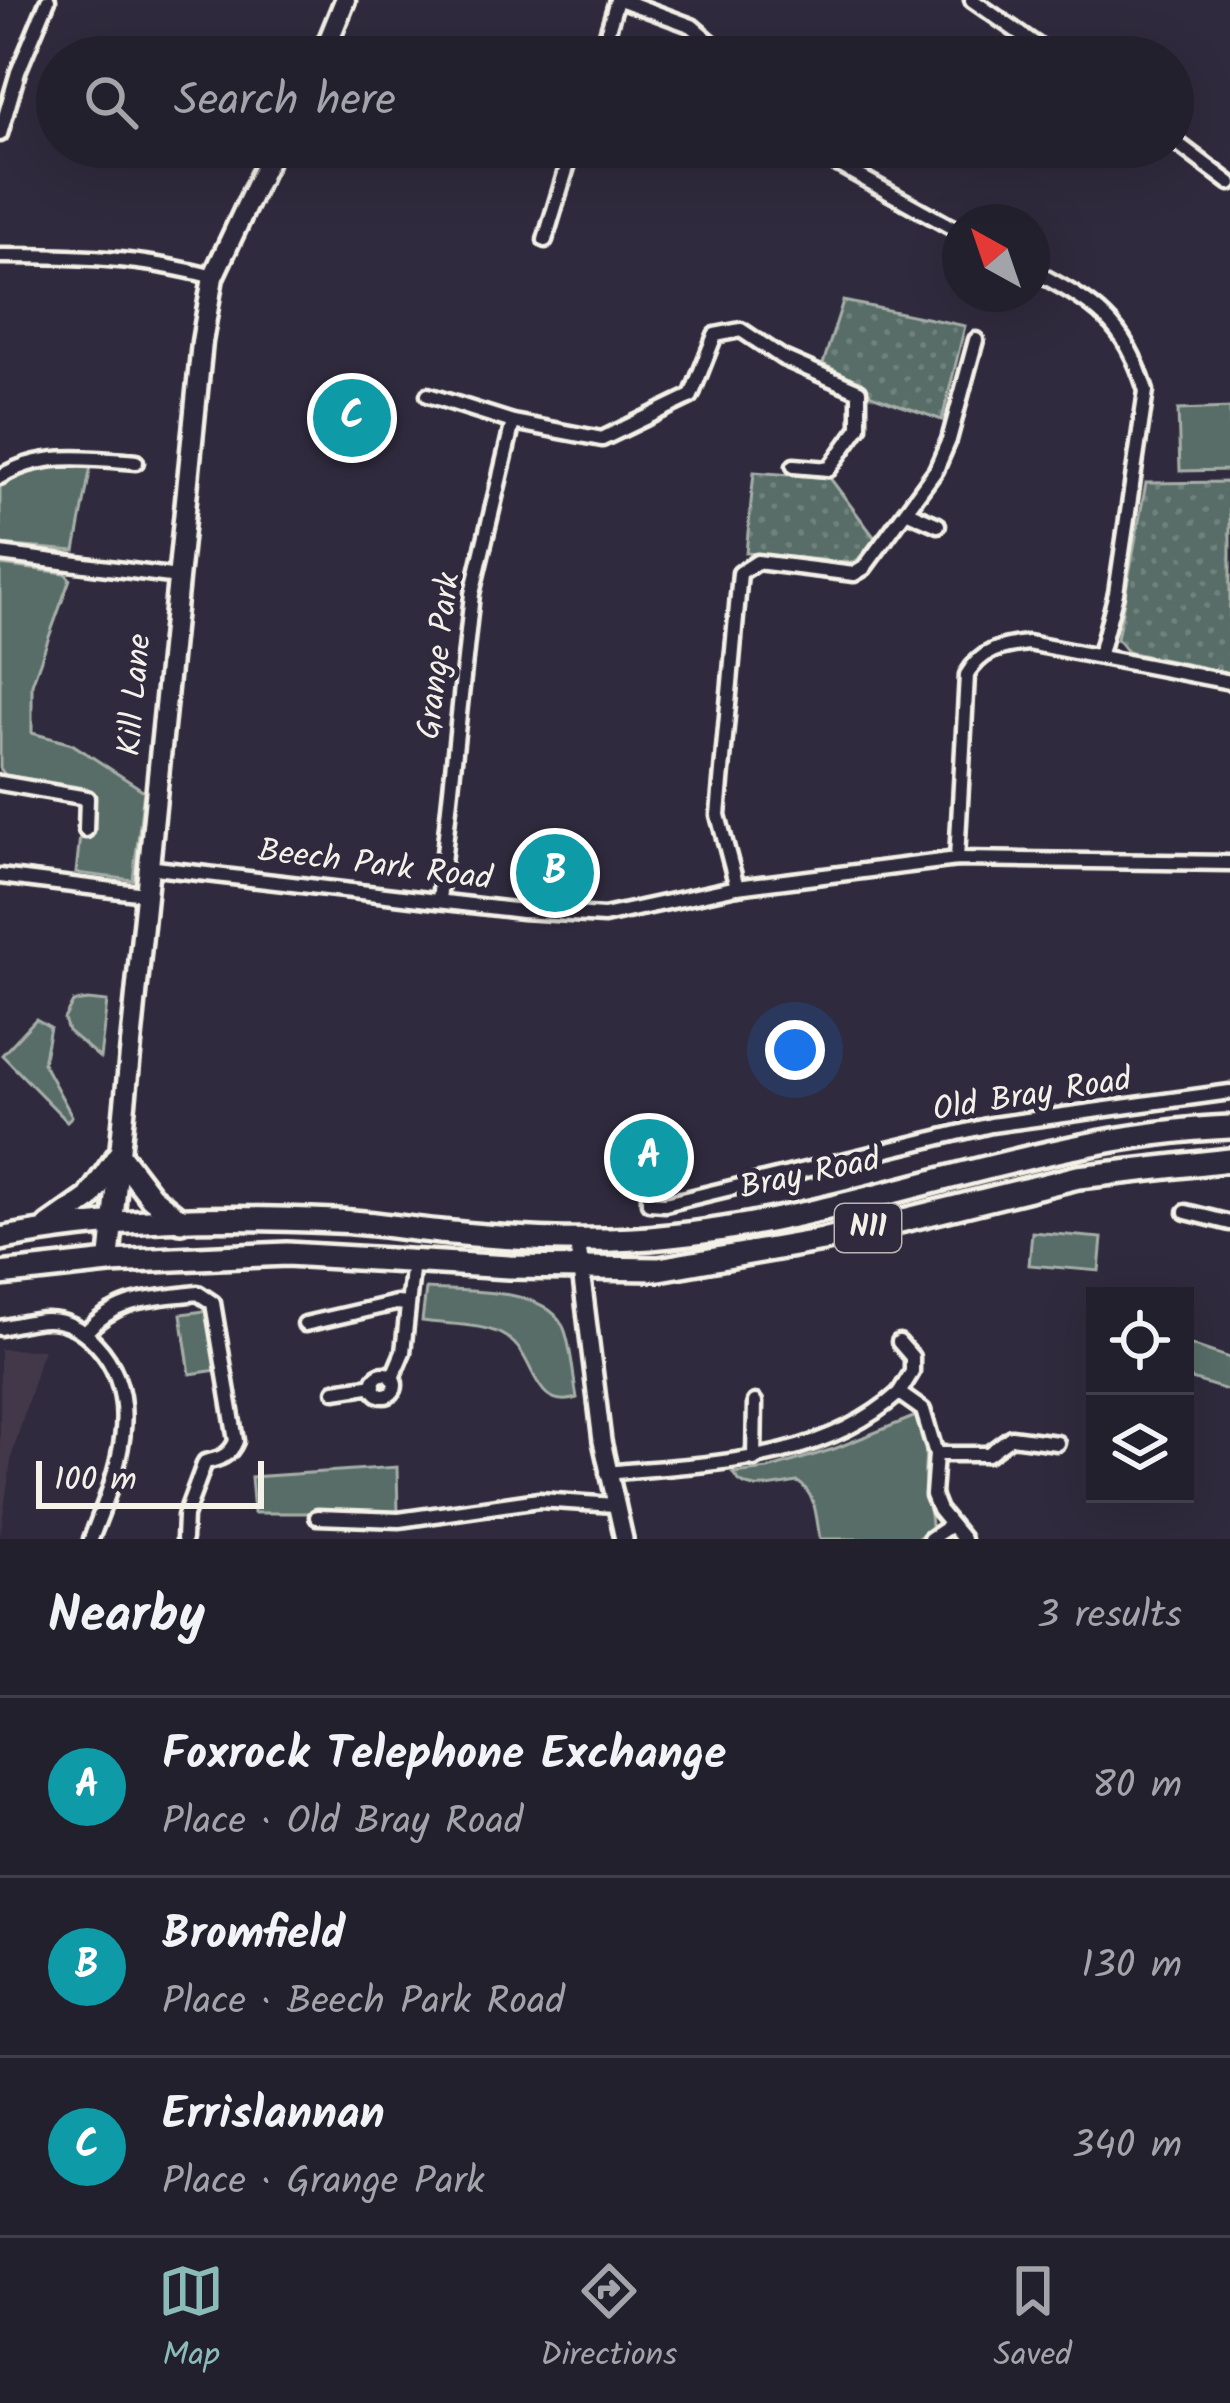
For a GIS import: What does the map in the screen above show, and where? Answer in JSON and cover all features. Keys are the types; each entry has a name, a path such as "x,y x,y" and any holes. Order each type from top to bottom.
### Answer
{"highway":[{"name":"Bray Road","path":"111,1224 338,1221 456,1234 668,1237 777,1219 1106,1141 1230,1126"},
{"path":"40,1231 89,1198 118,1155 151,1198 181,1221"},
{"name":"Bray Road","path":"109,1262 287,1254 579,1270 659,1269 823,1240 1078,1177 1230,1160"},
{"name":"N11","path":"0,1239 111,1224"},
{"name":"N11","path":"0,1274 109,1262"}],"main road":[{"path":"330,36 345,0"},
{"name":"Kill Lane","path":"109,1262 202,342 213,277 264,168"}],"street":[{"path":"0,134 18,71 48,0"},
{"path":"607,36 620,0 692,26 704,36"},
{"path":"972,0 1024,36"},
{"path":"1194,156 1230,183"},
{"path":"545,240 567,168"},
{"path":"845,168 942,222"},
{"path":"0,256 86,256 169,265 213,277"},
{"path":"1050,280 1083,298 1116,325 1146,391 1116,593 1100,654"},
{"path":"428,394 513,422 602,439 691,396 715,335 741,330 783,358 859,391 859,427 829,469 794,466"},
{"path":"737,887 718,814 740,573 757,562 854,574 864,568 936,470 949,440 976,340"},
{"name":"Grange Park","path":"439,900 472,594 513,422"},
{"path":"0,477 72,456 136,462"},
{"path":"908,512 938,525"},
{"path":"0,554 178,577"},
{"path":"957,860 964,700 967,675 974,663 1001,646 1028,643 1230,682"},
{"path":"0,783 88,798 86,830"},
{"name":"Beech Park Road","path":"147,867 604,916 737,887 957,860 1230,863"},
{"path":"0,876 145,893"},
{"name":"Old Bray Road","path":"649,1187 650,1203 665,1204 991,1125 1230,1092"},
{"path":"1186,1212 1230,1223"},
{"path":"577,1238 607,1473 624,1539"},
{"path":"335,1390 374,1384 380,1395 395,1387 392,1378 403,1352 413,1261"},
{"path":"86,1333 122,1303 198,1293 213,1303 236,1441 221,1458 205,1462 185,1516 184,1539"},
{"path":"305,1324 408,1304"},
{"path":"3,1327 47,1320 67,1323 86,1333 117,1372 123,1428 116,1472 91,1539"},
{"path":"607,1473 754,1459 837,1435 872,1418 899,1393 912,1372 912,1357 898,1342"},
{"path":"899,1393 922,1410 936,1454 933,1495 963,1539"},
{"path":"754,1402 754,1459"},
{"path":"936,1454 988,1454 1011,1437 1057,1443"},
{"path":"316,1517 399,1520 539,1500 615,1505"},
{"path":"930,1539 951,1525"}],"shaded area":[{"path":"0,1349 43,1350 12,1455 0,1536"}],"green space":[{"path":"843,301 965,326 942,420 871,395 864,384 823,364"},
{"path":"1230,408 1230,470 1180,471 1178,410"},
{"path":"49,462 91,466 75,551 0,545 0,482"},
{"path":"754,472 830,478 875,538 855,563 746,553"},
{"path":"1230,482 1230,673 1127,652 1117,639 1146,483"},
{"path":"0,565 65,573 70,579 32,684 32,733 72,744 144,791 133,880 76,873 85,788 5,775 0,768"},
{"path":"73,1002 107,1002 100,1058 68,1031 64,1019"},
{"path":"36,1019 50,1027 43,1063 72,1116 67,1121 2,1055"},
{"path":"1032,1232 1102,1238 1099,1271 1029,1265"},
{"path":"426,1289 505,1294 543,1306 557,1316 565,1331 577,1398 562,1400 542,1390 516,1345 497,1332 422,1321"},
{"path":"205,1311 217,1370 190,1374 181,1314"},
{"path":"1194,1346 1230,1358 1230,1391 1194,1380"},
{"path":"916,1416 925,1444 931,1527 917,1539 820,1539 812,1500 798,1482 753,1487 733,1473 768,1469 834,1449"},
{"path":"397,1467 398,1513 254,1513 251,1477"}],"place":[{"name":"Errislannan","path":"352,418"},
{"name":"Bromfield","path":"555,873"},
{"name":"Foxrock Telephone Exchange","path":"649,1158"}]}
